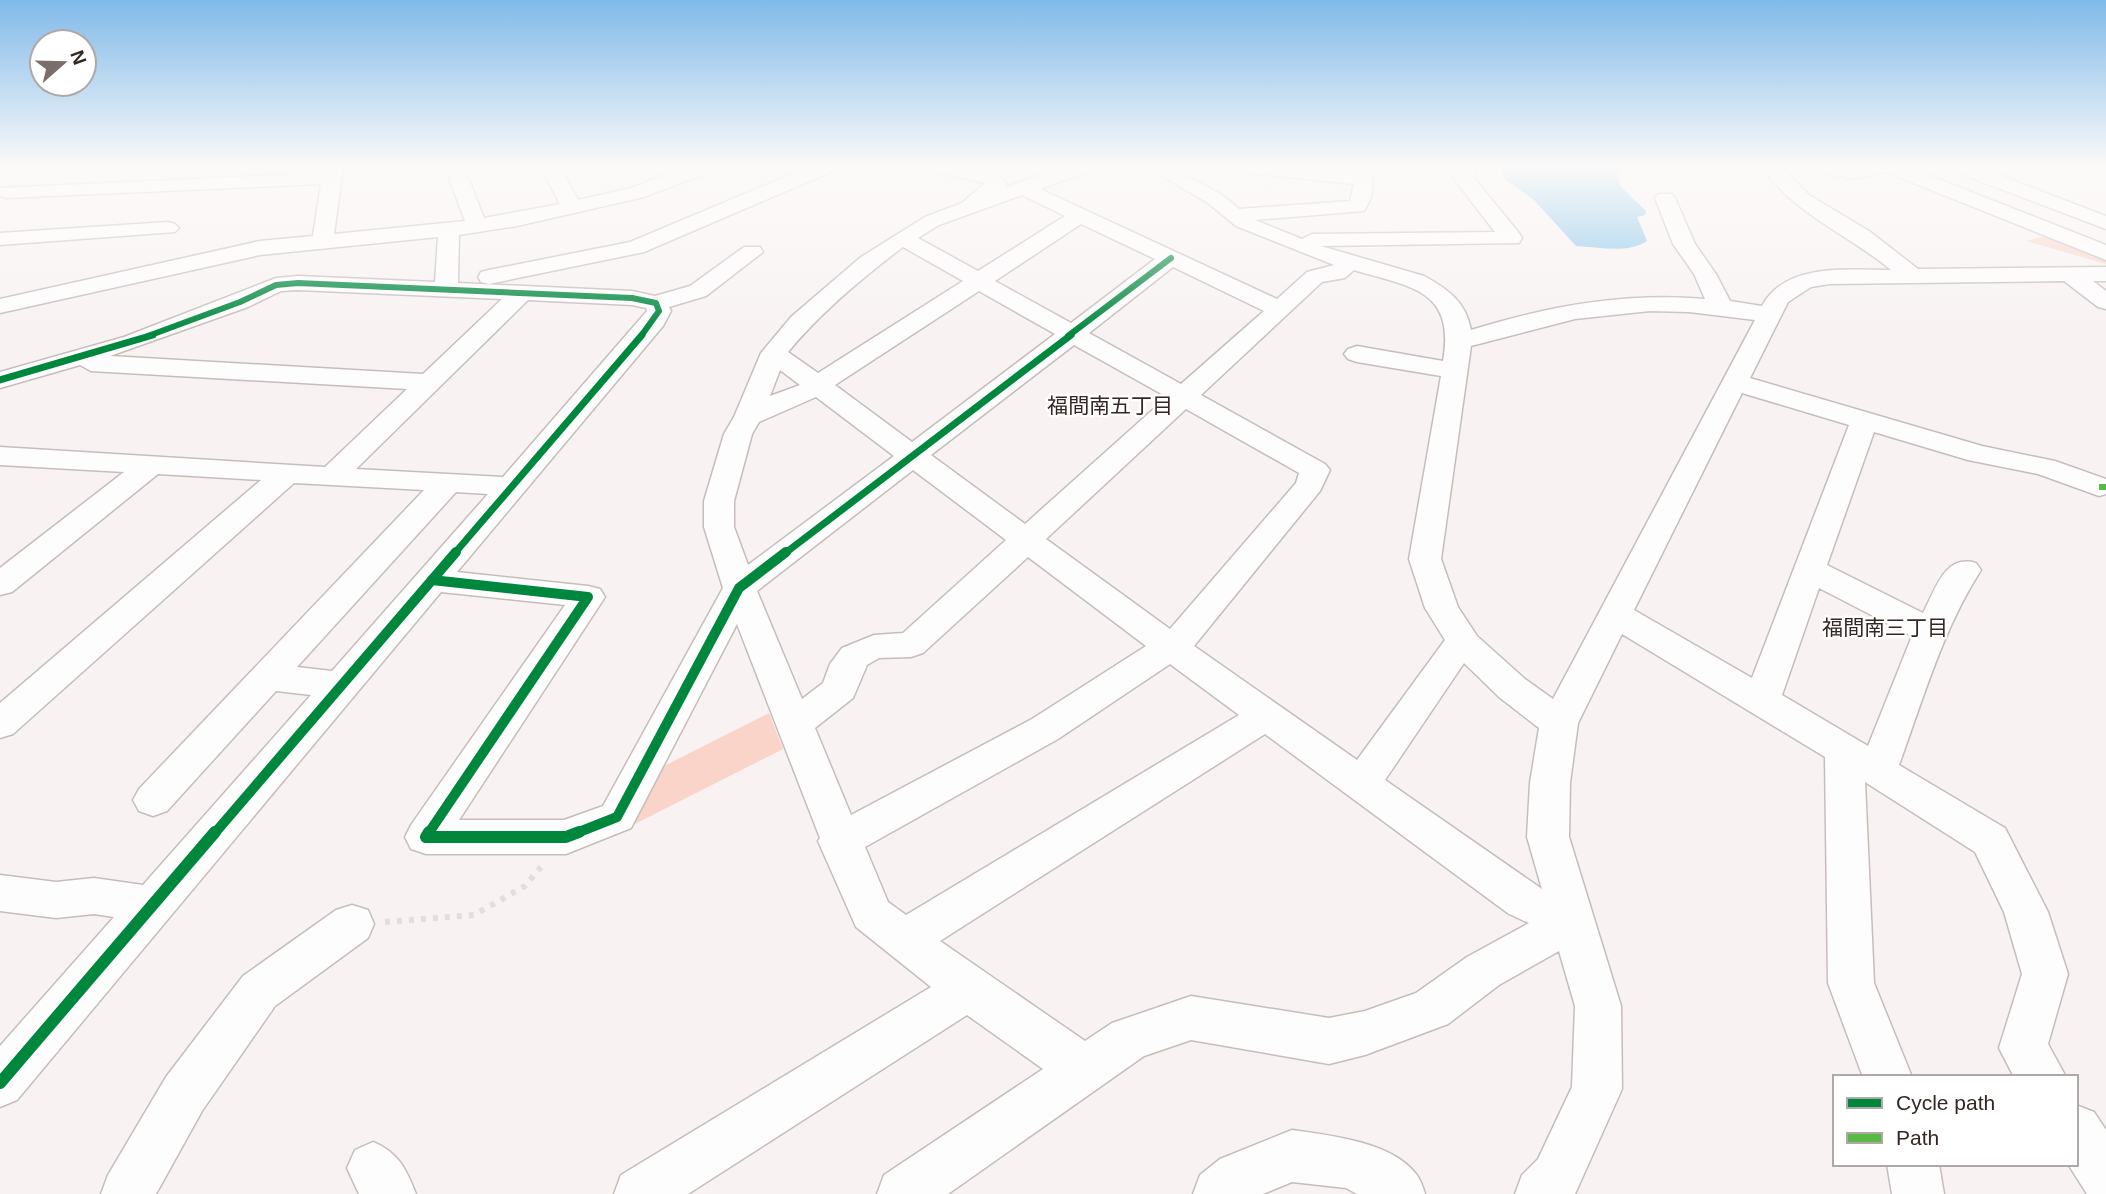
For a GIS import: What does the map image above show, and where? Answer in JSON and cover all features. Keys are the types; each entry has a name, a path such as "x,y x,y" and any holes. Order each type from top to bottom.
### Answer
{"street":[{"path":"160,270 168,223"},
{"path":"323,240 325,223"},
{"path":"0,306 260,248 449,230 494,223"},
{"path":"617,223 636,247"},
{"path":"489,277 636,247 694,223"},
{"path":"929,223 869,262 800,323 774,353 748,417 738,434 719,501 719,527 738,588 870,914 968,989 1085,1070"},
{"path":"748,417 818,385 1069,223"},
{"path":"1097,223 1279,309"},
{"path":"1247,223 1259,230 1321,254 1427,287 1454,310 1460,321 1456,356 1425,559 1442,608 1465,644 1512,688 1559,723"},
{"path":"1285,240 1511,238 1499,223"},
{"path":"1675,223 1684,244 1720,305"},
{"path":"1836,223 1860,236 1913,276"},
{"path":"2030,223 2106,253"},
{"path":"0,239 167,228"},
{"path":"446,290 449,230"},
{"path":"0,261 29,237"},
{"path":"839,841 1045,729 1171,647 1188,633 1310,485 1315,470 902,238"},
{"path":"2081,243 2106,239"},
{"path":"593,296 636,247"},
{"path":"0,380 134,342 240,302 276,285 298,283 593,296 656,303 698,291 752,252"},
{"path":"1315,277 1305,270 1306,266 1321,254"},
{"path":"432,580 588,597 426,837 566,836 617,817 738,588 1171,258"},
{"path":"793,725 840,689 843,669 861,650 896,644 911,645 1315,277 1337,274 1351,262"},
{"path":"2069,274 2106,302"},
{"path":"1541,1194 1556,1177 1597,1089 1598,1006 1548,837 1550,783 1559,723 1737,383 1778,298 1804,282 1830,277 2106,274"},
{"path":"332,476 522,293"},
{"path":"0,1083 654,321 659,311 656,303"},
{"path":"1357,354 1456,356 1514,323 1567,312 1656,303 1720,305 1770,315"},
{"path":"774,353 1171,647 1524,901 1573,921"},
{"path":"75,360 95,364 427,382"},
{"path":"1737,383 1978,454 2045,467 2099,487"},
{"path":"1762,700 1864,420"},
{"path":"8,463 152,466 513,487"},
{"path":"0,584 152,466"},
{"path":"0,724 286,474"},
{"path":"153,800 448,484"},
{"path":"1811,570 1931,631"},
{"path":"1887,1075 1851,983 1861,760 1957,579 1965,570"},
{"path":"1615,614 1762,700 1990,840 2026,912 2045,974 2023,1048 2041,1075"},
{"path":"1361,785 1453,652 1465,644"},
{"path":"266,677 342,685"},
{"path":"905,939 1266,716"},
{"path":"0,893 56,900 94,896 152,905"},
{"path":"902,1194 1129,1039 1191,1018 1329,1041 1365,1033 1431,1009 1483,971 1573,921"},
{"path":"127,1194 184,1094 259,991 352,925"},
{"path":"640,1194 968,989"},
{"path":"2078,1133 2106,1176"},
{"path":"1219,1194 1239,1178 1292,1156 1349,1163 1387,1181 1399,1194"},
{"path":"1913,1166 1919,1194"}],"path":[{"path":"352,925 474,915 525,886 566,836"}],"shaded area":[{"path":"2052,234 2106,257 2106,264 2026,241"},
{"path":"769,713 783,749 631,826 662,767"}],"water":[{"path":"1555,223 1639,223 1647,241 1622,249 1576,246"}],"marked path":[{"path":"2099,487 2106,487"}],"cycle path":[{"path":"432,580 588,597 426,837 566,837 617,817 739,588 1171,258"},
{"path":"0,380 133,342 240,302 276,285 298,283 632,298 656,303 659,311 654,321 0,1083"}],"district":[{"name":"福間南五丁目","path":"1110,405"},
{"name":"福間南三丁目","path":"1885,627"}]}
